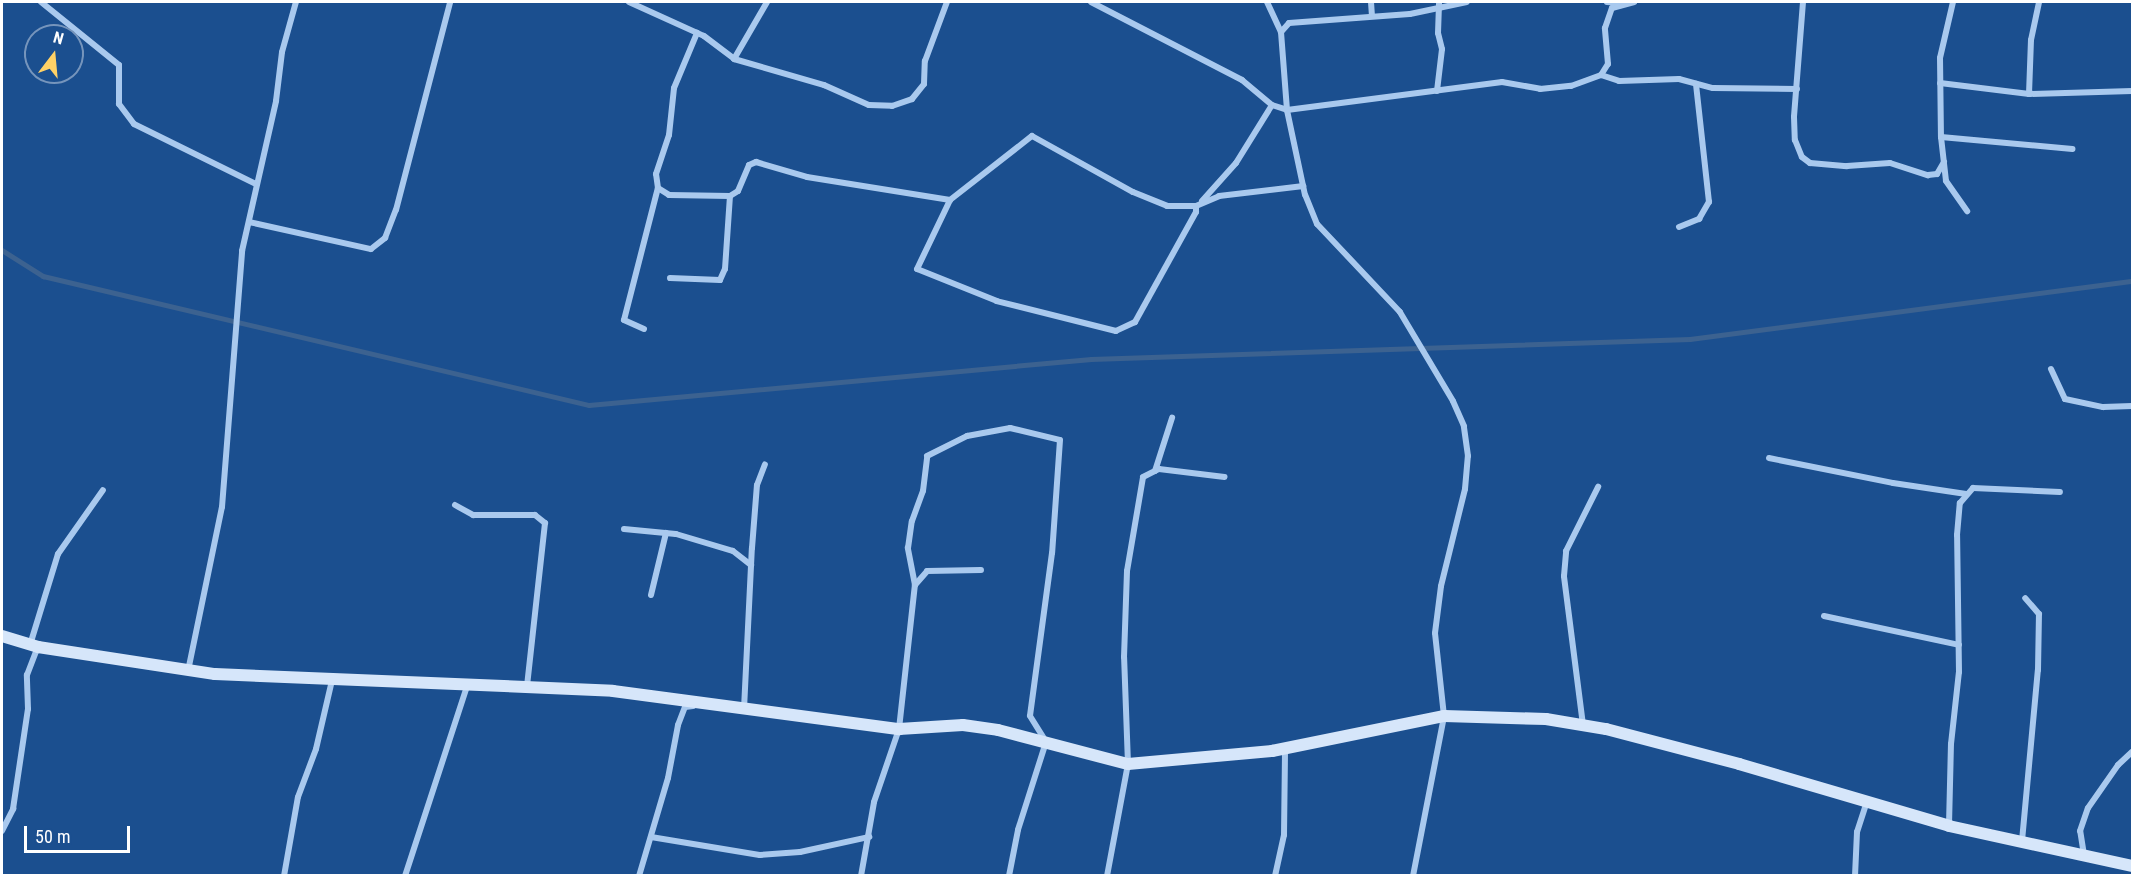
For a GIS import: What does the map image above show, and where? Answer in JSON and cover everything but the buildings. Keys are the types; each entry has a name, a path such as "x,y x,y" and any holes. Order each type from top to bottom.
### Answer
{"street":[{"path":"41,2 119,65 119,104 134,124 256,184"},
{"path":"188,671 222,507 235,310 249,222 296,2"},
{"path":"249,222 371,249 385,238 396,210 450,2"},
{"path":"629,2 697,33 734,59 824,85 869,105 892,106 912,99 924,84 925,61 947,2"},
{"path":"734,59 767,2"},
{"path":"1091,2 1242,80 1272,105 1287,110 1502,82 1540,89 1571,86 1601,75 1619,81 1680,79 1713,88 1797,89"},
{"path":"1267,2 1281,32 1287,110 1303,186 1317,225 1400,312 1454,400 1464,426 1468,456 1465,489 1441,586 1435,633 1444,716 1413,876"},
{"path":"1371,2 1372,16"},
{"path":"1281,32 1289,23 1410,14 1439,3 1467,2"},
{"path":"1607,2 1634,2"},
{"path":"1601,75 1610,54 1605,28 1612,8 1617,2"},
{"path":"1803,2 1795,140 1802,157 1810,163 1847,166 1890,163 1928,175 1937,174 1944,162"},
{"path":"1953,2 1940,58 1941,137 1946,181 1968,211"},
{"path":"2029,94 2031,40 2038,2"},
{"path":"1437,92 1442,49 1438,33 1439,3"},
{"path":"644,329 624,320 658,188 656,174 669,135 674,88 697,33"},
{"path":"1940,83 2029,94 2133,91"},
{"path":"1679,227 1699,219 1709,202 1696,84"},
{"path":"1272,105 1236,163 1198,204 1196,212 1135,322 1116,331 997,301 920,273 918,265 950,200 1032,136 1133,192 1167,206 1198,204 1219,196 1303,186"},
{"path":"1941,137 2072,148"},
{"path":"658,188 669,195 730,196 738,190 749,165 756,162 807,177 950,200"},
{"path":"670,278 720,280 724,269 730,196"},
{"path":"2051,369 2065,399 2103,406 2133,406"},
{"path":"1154,471 1172,418"},
{"path":"861,876 874,802 899,729 915,585 908,548 912,521 923,491 927,456 967,436 1010,428 1060,440 1052,553 1030,716 1046,742 1018,830 1009,876"},
{"path":"1769,458 1893,483 1966,494"},
{"path":"744,710 757,485 765,464"},
{"path":"1107,876 1128,764 1124,657 1127,572 1143,477 1154,471 1179,470 1225,477"},
{"path":"1949,826 1950,744 1959,645 1957,535 1960,503 1973,488 1997,486 2060,492"},
{"path":"1583,725 1564,576 1566,551 1598,487"},
{"path":"2,831 13,809 28,710 27,675 58,554 103,490"},
{"path":"455,505 473,515 536,515 545,523 527,688"},
{"path":"624,529 666,533 733,551 751,565"},
{"path":"651,595 666,533"},
{"path":"915,585 927,571 981,570"},
{"path":"2022,842 2038,670 2039,614 2025,598"},
{"path":"1824,616 1959,645"},
{"path":"2,636 34,646 188,671 332,680 613,691 899,729 963,725 1046,742 1128,764 1194,761 1285,749 1444,716 1546,719 1583,725 1739,764 1949,826 2133,866"},
{"path":"284,876 298,797 316,749 332,680"},
{"path":"405,876 467,686"},
{"path":"639,876 651,837 678,725 685,707 702,703"},
{"path":"1275,876 1284,835 1285,749"},
{"path":"2084,855 2080,831 2088,808 2118,765 2133,752"},
{"path":"1855,876 1857,832 1867,802"},
{"path":"651,837 760,855 800,852 869,837"}],"waterway":[{"path":"2,250 43,276 589,405 1091,359 1690,339 2132,281"}]}
